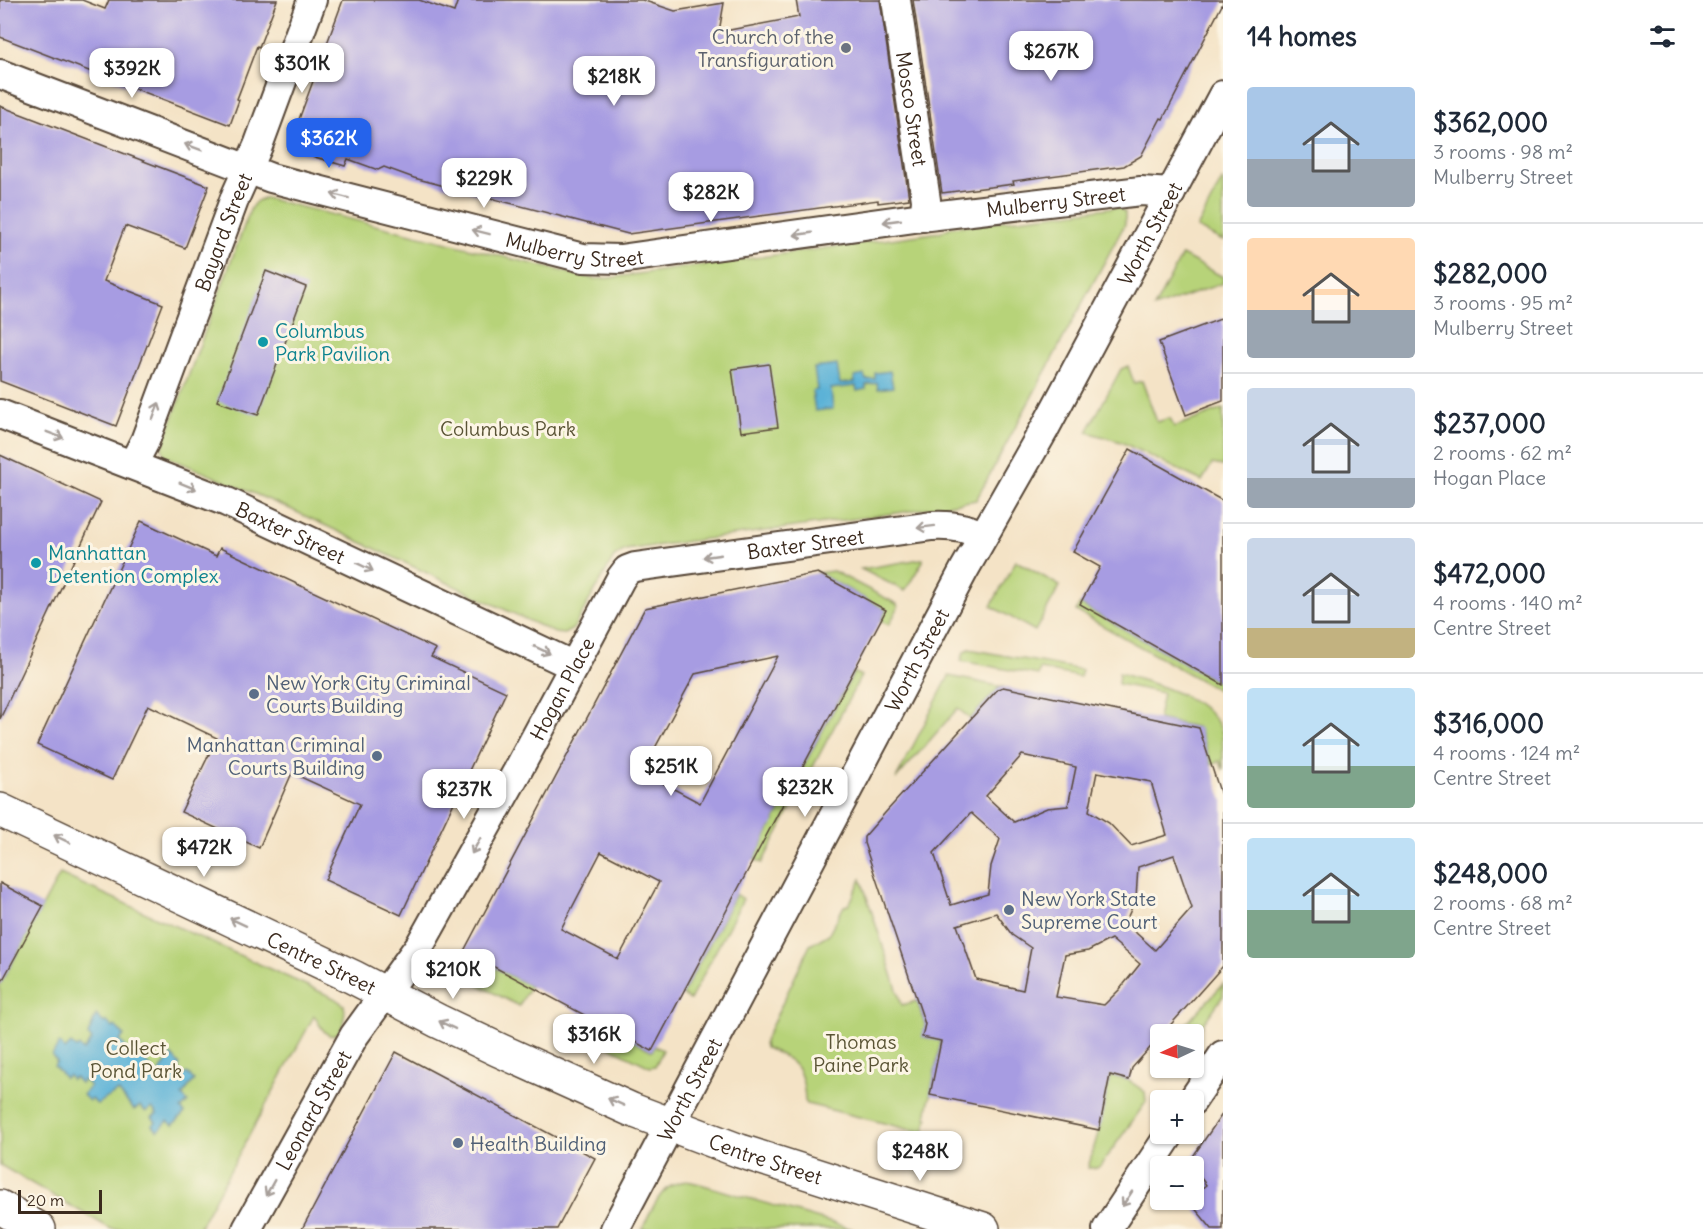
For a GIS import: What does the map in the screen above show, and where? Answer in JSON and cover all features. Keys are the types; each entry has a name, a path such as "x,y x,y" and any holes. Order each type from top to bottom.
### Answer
{"main road":[{"name":"Centre Street","path":"0,810 322,962 500,1050 632,1110 741,1151 983,1229"},
{"path":"0,1207 39,1229"}],"street":[{"name":"Bayard Street","path":"133,464 145,441 312,0"},
{"name":"Mosco Street","path":"896,0 926,200 922,217"},
{"name":"Mulberry Street","path":"0,74 271,178 583,258 620,259 922,217 1141,191 1171,193"},
{"name":"Worth Street","path":"615,1229 860,763 983,536 1051,418 1223,95"},
{"name":"Baxter Street","path":"0,414 133,464 272,522 574,666"},
{"name":"Baxter Street","path":"627,570 635,567 942,525 967,529 983,536"},
{"name":"Hogan Place","path":"385,993 420,945 627,570"},
{"name":"Leonard Street","path":"247,1229 354,1036 385,993"},
{"path":"1199,1090 1223,1055"},
{"path":"1107,1229 1163,1144"}],"green space":[{"path":"1222,180 1223,184 1223,241 1197,228"},
{"name":"Columbus Park","path":"265,198 594,279 941,232 951,227 1117,207 1125,212 1125,224 976,500 625,550 614,557 573,629 564,634 555,633 288,508 165,456 162,448 165,439 250,210 256,202"},
{"path":"1182,255 1223,277 1223,283 1154,308"},
{"path":"1128,366 1134,383 1142,381 1157,422 1170,418 1174,427 1223,409 1223,466 1212,464 1202,481 1121,442 1087,432 1121,369"},
{"path":"923,559 905,591 861,569"},
{"path":"1016,561 1060,586 1035,631 991,606"},
{"path":"833,571 897,604 898,608 889,625 881,621 886,610 818,573"},
{"path":"1080,604 1223,685 1223,693 1076,611"},
{"path":"969,649 1082,670 1080,677 1040,669 1038,675 961,661 964,652"},
{"path":"854,672 861,676 762,863 754,859"},
{"path":"1119,673 1178,693 1206,710 1216,720 1222,733 1223,770 1220,761 1211,764 1200,731 1196,727 1158,719 1163,693 1118,684"},
{"path":"949,676 1003,687 998,689 970,719 958,708 896,779"},
{"name":"Collect Pond Park","path":"60,874 334,998 344,1005 342,1025 338,1033 334,1035 325,1032 314,1016 200,1226 202,1229 111,1229 0,1165 0,985"},
{"name":"Thomas Paine Park","path":"861,879 902,1005 917,1001 925,1024 923,1037 941,1041 924,1133 807,1104 803,1080 796,1066 784,1056 765,1048 764,1042 810,945 829,934 844,906 849,905"},
{"path":"736,894 743,899 690,1000 682,995"},
{"path":"464,951 530,986 519,1006 453,972"},
{"path":"1223,984 1223,996 1203,1024 1186,1024"},
{"path":"582,1013 652,1051 655,1046 663,1050 655,1066 650,1067 573,1029"},
{"path":"1110,1076 1128,1080 1145,1092 1146,1102 1101,1165 1097,1168 1088,1168 1099,1130"},
{"path":"687,1181 853,1229 642,1229 658,1198 670,1186"}],"water":[{"path":"837,365 840,384 855,382 854,377 864,375 866,380 875,379 875,373 890,371 893,387 878,389 877,383 866,385 866,389 857,391 856,386 831,389 833,409 815,411 812,391 817,390 814,368"},
{"path":"96,1015 104,1023 106,1021 113,1028 115,1026 124,1035 120,1041 132,1054 135,1051 158,1075 171,1055 180,1065 178,1069 184,1075 187,1073 194,1080 182,1096 188,1102 181,1109 185,1113 173,1125 168,1121 158,1131 152,1125 156,1122 152,1117 157,1114 152,1108 146,1112 140,1106 134,1110 118,1091 97,1104 91,1099 89,1101 83,1095 90,1086 83,1079 80,1083 74,1077 72,1080 68,1075 65,1078 54,1066 57,1061 52,1056 59,1043 65,1050 71,1044 76,1048 79,1046 83,1051 92,1040 88,1035"}],"building":[{"path":"0,0 82,0 105,9 109,0 277,0 237,99 239,100 230,125 0,37"},
{"path":"343,0 419,0 454,12 458,0 642,0 675,11 724,3 719,32 799,17 796,0 880,0 909,199 878,203 878,200 628,234 414,178 384,167 378,170 348,159 345,166 288,149"},
{"path":"913,0 1223,0 1223,3 1163,119 1161,118 1141,156 1124,166 942,193"},
{"path":"0,106 209,186 185,248 125,226 104,281 163,304 116,426 0,381"},
{"name":"Columbus Park Pavilion","path":"266,271 306,287 258,415 217,401"},
{"path":"1223,318 1223,401 1186,415 1159,342"},
{"path":"769,364 778,427 741,432 732,369"},
{"path":"1130,449 1223,501 1223,685 1080,604 1100,567 1073,552"},
{"name":"Manhattan Detention Complex","path":"0,455 101,502 0,719"},
{"path":"141,521 216,556 220,548 436,649 431,657 506,692 401,915 325,880 360,804 292,773 259,848 181,812 217,738 148,705 112,780 37,745"},
{"path":"818,573 886,610 652,1051 464,951 645,608","holes":["778,656 700,803 642,772 695,674","601,852 659,882 618,959 561,929"]},
{"name":"New York State Supreme Court","path":"1003,687 1199,728 1223,801 1223,966 1171,1024 1150,1024 1150,1048 1132,1068 1129,1080 1110,1075 1099,1130 930,1095 941,1041 922,1037 925,1024 864,843 864,837 998,689","holes":["1022,755 1076,767 1068,806 1047,808 1014,822 986,796","1097,772 1151,782 1167,835 1131,846 1109,823 1089,811","971,813 1000,839 991,866 988,894 951,905 934,853","1174,855 1192,908 1155,950 1125,923 1136,898 1138,867","996,913 1012,935 1031,948 1023,990 976,979 957,925","1111,939 1140,964 1104,1005 1056,997 1065,955 1088,951"]},
{"path":"0,883 43,906 0,985"},
{"name":"Health Building","path":"396,1052 595,1158 557,1229 302,1229"},
{"path":"1223,1113 1223,1229 1212,1229 1196,1210 1204,1210 1204,1187 1206,1185 1204,1182 1204,1156 1193,1156 1201,1144 1204,1144 1204,1140"}],"place":[{"name":"Church of the Transfiguration","path":"846,48"},
{"name":"Columbus Park Pavilion","path":"263,342"},
{"name":"Manhattan Detention Complex","path":"36,563"},
{"name":"New York City Criminal Courts Building","path":"254,694"},
{"name":"Manhattan Criminal Courts Building","path":"377,756"},
{"name":"New York State Supreme Court","path":"1009,910"},
{"name":"Health Building","path":"458,1143"}]}
